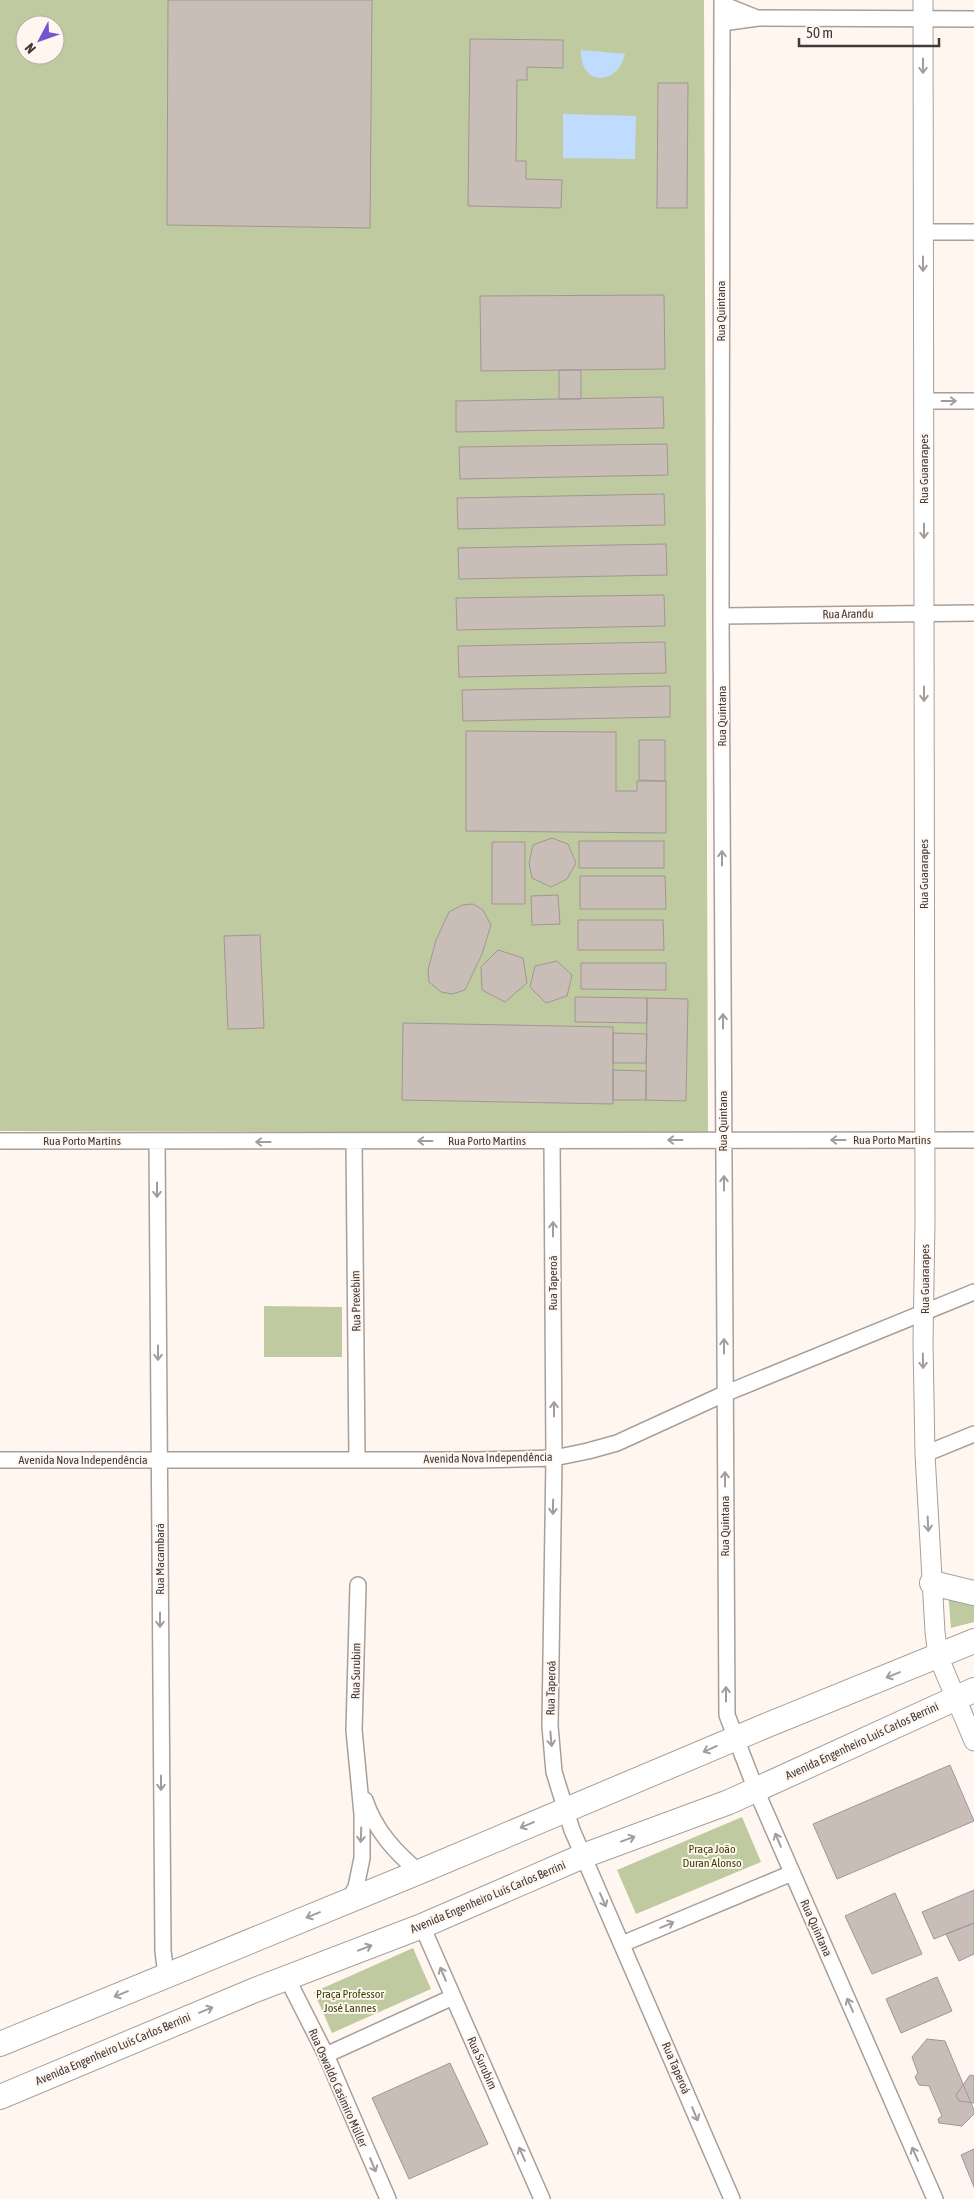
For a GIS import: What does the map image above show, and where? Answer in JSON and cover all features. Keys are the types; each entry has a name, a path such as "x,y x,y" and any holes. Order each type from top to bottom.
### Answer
{"main road":[{"path":"932,1583 974,1593"},
{"path":"0,2044 419,1872 566,1808 974,1641"},
{"name":"Avenida Engenheiro Luís Carlos Berrini","path":"0,2097 154,2031 422,1926 583,1856 729,1802 965,1694"}],"street":[{"path":"722,2 758,18"},
{"name":"Rua Quintana","path":"722,2 721,616 726,1715 734,1739 934,2199"},
{"path":"722,23 758,18 924,9 974,19"},
{"name":"Rua Guararapes","path":"924,9 924,1454 938,1656 965,1694 974,1741"},
{"path":"923,232 974,232"},
{"path":"924,401 974,401"},
{"name":"Rua Arandu","path":"721,616 974,613"},
{"name":"Rua Porto Martins","path":"0,1141 974,1140"},
{"name":"Rua Taperoá","path":"552,1141 554,1458 550,1726 554,1772 572,1830 732,2199"},
{"name":"Rua Macambará","path":"157,1142 163,1950 166,1975"},
{"name":"Rua Prexebim","path":"354,1142 357,1460"},
{"name":"Avenida Nova Independência","path":"0,1460 554,1458 617,1443 724,1394 974,1292"},
{"path":"924,1454 974,1434"},
{"name":"Rua Surubim","path":"349,1900 358,1880 362,1858 360,1786 354,1730 358,1585"},
{"name":"Rua Surubim","path":"360,1786 373,1819 382,1834 402,1857 419,1872"},
{"path":"622,1944 792,1873"},
{"name":"Rua Surubim","path":"422,1926 542,2199"},
{"name":"Rua Oswaldo Casimiro Müller","path":"287,1978 326,2055 388,2199"},
{"path":"326,2055 453,1997"}],"green space":[{"path":"0,0 704,0 708,1133 0,1131"},
{"path":"264,1306 342,1307 342,1357 264,1357"},
{"path":"948,1592 974,1604 974,1622 951,1628"},
{"name":"Praça João Duran Alonso","path":"742,1817 761,1862 636,1914 617,1870"},
{"name":"Praça Professor José Lannes","path":"413,1948 431,1989 332,2033 314,1992"}],"water":[{"path":"581,50 625,54 621,65 614,73 607,77 599,78 592,76 586,70 582,62"},
{"path":"563,114 636,116 635,159 563,158"}],"building":[{"path":"168,0 372,0 370,228 167,225"},
{"path":"470,39 563,40 563,68 527,67 527,80 517,80 516,161 526,161 526,179 562,180 561,208 468,206"},
{"path":"658,83 688,83 687,208 657,208"},
{"path":"664,295 665,369 481,371 480,296"},
{"path":"559,370 581,370 581,399 559,399"},
{"path":"663,397 664,428 456,432 456,401"},
{"path":"667,444 668,475 460,479 459,447"},
{"path":"664,494 665,525 458,529 457,498"},
{"path":"666,544 667,575 459,579 458,548"},
{"path":"664,595 665,626 457,630 456,598"},
{"path":"665,642 666,673 459,677 458,646"},
{"path":"670,686 670,717 463,721 462,690"},
{"path":"466,731 616,732 616,791 637,791 637,781 666,781 666,833 466,831"},
{"path":"639,740 665,740 665,781 639,780"},
{"path":"552,838 568,844 576,863 567,879 551,887 532,878 529,863 533,845"},
{"path":"579,841 664,841 664,868 579,868"},
{"path":"492,842 525,842 525,904 492,904"},
{"path":"580,876 665,876 666,909 580,909"},
{"path":"558,895 560,924 532,925 531,896"},
{"path":"473,904 483,910 491,925 482,954 465,990 452,994 441,992 429,982 428,970 436,940 449,912 462,905"},
{"path":"578,920 663,920 664,950 578,950"},
{"path":"260,935 264,1028 228,1029 224,936"},
{"path":"498,950 523,958 527,983 505,1002 482,990 481,967"},
{"path":"557,961 572,975 567,996 546,1003 530,987 535,966"},
{"path":"581,963 666,963 666,990 581,989"},
{"path":"575,997 647,998 647,1023 575,1022"},
{"path":"647,998 688,999 686,1101 646,1100"},
{"path":"403,1023 613,1027 613,1104 402,1100"},
{"path":"613,1033 647,1034 646,1063 613,1063"},
{"path":"613,1070 646,1071 646,1100 613,1100"},
{"path":"950,1765 974,1821 837,1879 813,1824"},
{"path":"974,1890 974,1923 934,1939 922,1912"},
{"path":"895,1893 922,1954 872,1974 845,1916"},
{"path":"974,1923 974,1954 959,1961 946,1934"},
{"path":"937,1977 952,2011 901,2033 886,1999"},
{"path":"927,2039 945,2041 974,2110 974,2114 962,2126 939,2123 938,2119 942,2116 929,2086 919,2085 915,2077 918,2073 912,2057"},
{"path":"450,2063 488,2144 409,2179 372,2098"},
{"path":"970,2075 974,2076 974,2103 959,2101 956,2095"},
{"path":"974,2149 974,2187 961,2155"}]}
